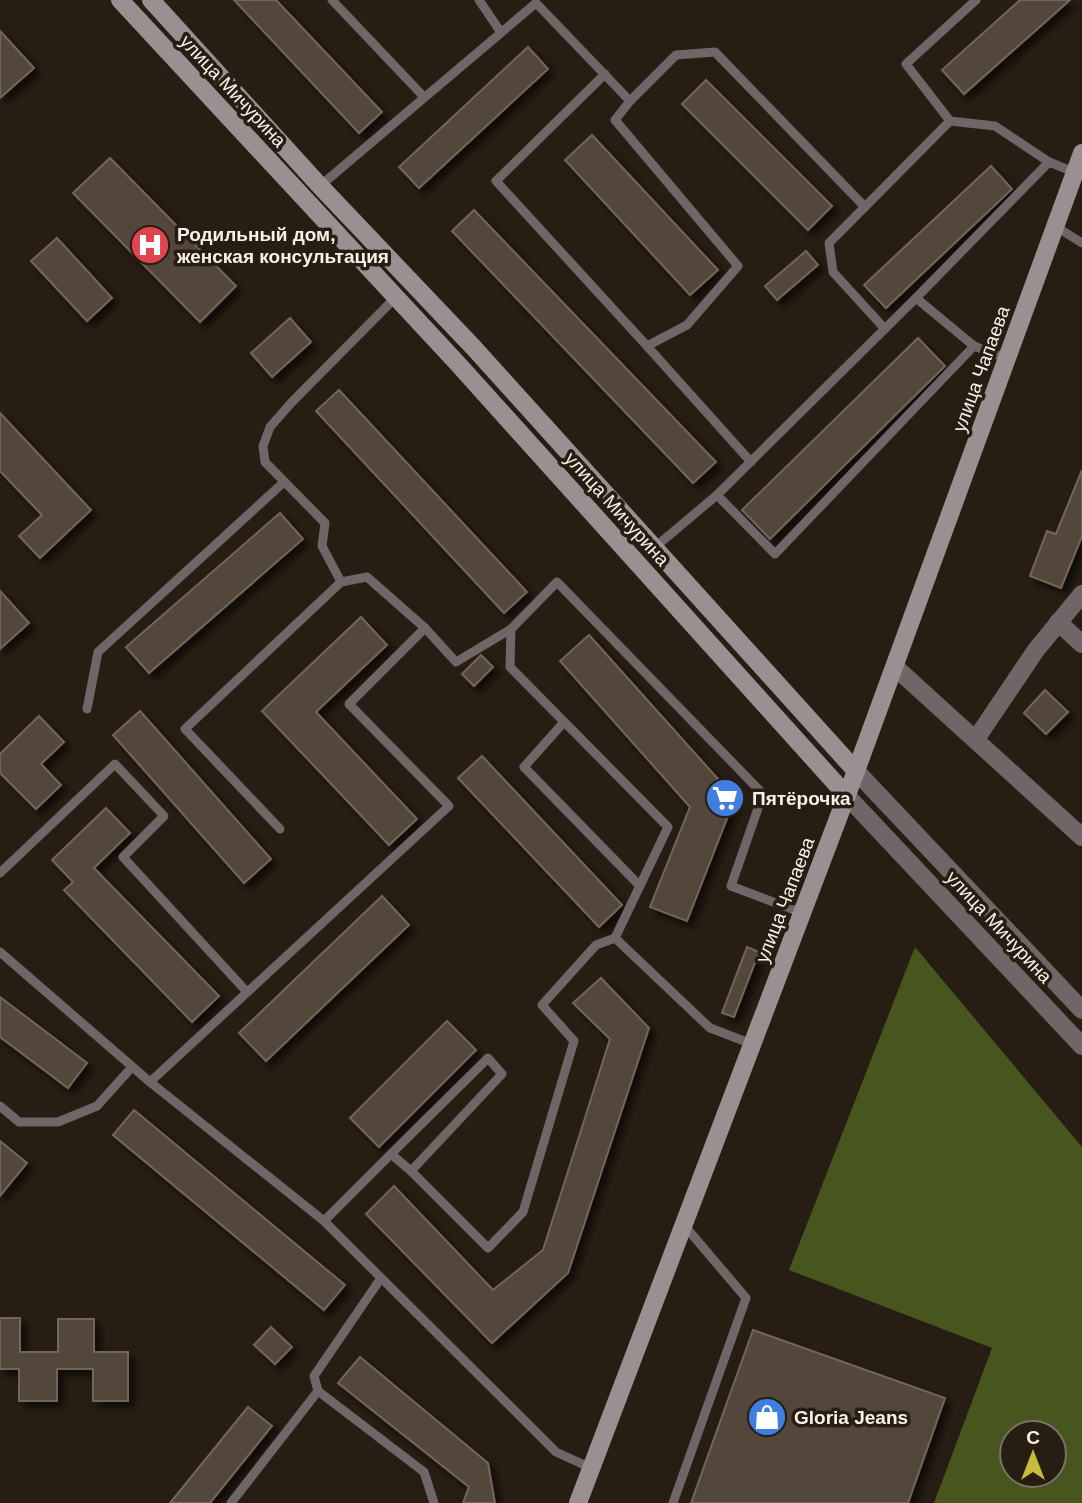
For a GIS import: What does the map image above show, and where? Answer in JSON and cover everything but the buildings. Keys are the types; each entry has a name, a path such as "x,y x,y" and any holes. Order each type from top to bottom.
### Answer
{"street":[{"name":"улица Мичурина","path":"120,0 396,297 847,796 1082,1046"},
{"name":"улица Мичурина","path":"151,0 320,186 474,348 856,771 1082,1010"},
{"name":"улица Чапаева","path":"578,1503 847,796 1082,153"},
{"path":"976,738 1016,678 1082,594"},
{"path":"1058,622 1082,644"},
{"path":"895,667 1082,837"}],"lane":[{"path":"332,0 424,97"},
{"path":"479,0 500,31"},
{"path":"976,0 906,64 950,121 995,126 1049,162 1074,172"},
{"path":"320,186 536,3 630,101"},
{"path":"648,346 687,325 738,266 615,120 676,55 715,52 865,207"},
{"path":"604,74 496,181 751,462"},
{"path":"885,329 833,272 829,243 950,121"},
{"path":"654,548 751,462 1049,162"},
{"path":"1055,226 1082,243"},
{"path":"341,582 322,546 324,523 265,462 263,446 270,427 292,402 396,297"},
{"path":"916,298 974,346 1007,359"},
{"path":"716,495 775,554 974,346"},
{"path":"87,709 98,652 284,482"},
{"path":"279,829 185,730 341,582 368,577 425,628 456,662 512,629 557,582 763,794 731,886 802,913"},
{"path":"150,1082 449,806 349,704 425,628"},
{"path":"391,1154 488,1248 523,1212 573,1041 542,1005 596,945 615,938 668,827 510,667 512,629"},
{"path":"564,722 524,767 640,886"},
{"path":"0,873 115,764 164,816 123,857 247,992"},
{"path":"615,938 710,1028 752,1044"},
{"path":"0,951 132,1067 324,1221 556,1452 592,1468"},
{"path":"324,1221 488,1058 502,1074 411,1171"},
{"path":"0,1106 19,1122 58,1122 97,1106 132,1067"},
{"path":"673,1503 746,1298 684,1225"},
{"path":"381,1278 313,1376 318,1391 424,1472 435,1503"},
{"path":"231,1503 318,1391"}],"green space":[{"path":"915,947 1082,1147 1082,1503 934,1503 992,1348 789,1270"}],"place":[{"name":"Родильный дом, женская консультация","path":"150,245"},
{"name":"Пятёрочка","path":"725,798"},
{"name":"Gloria Jeans","path":"767,1417"}]}
